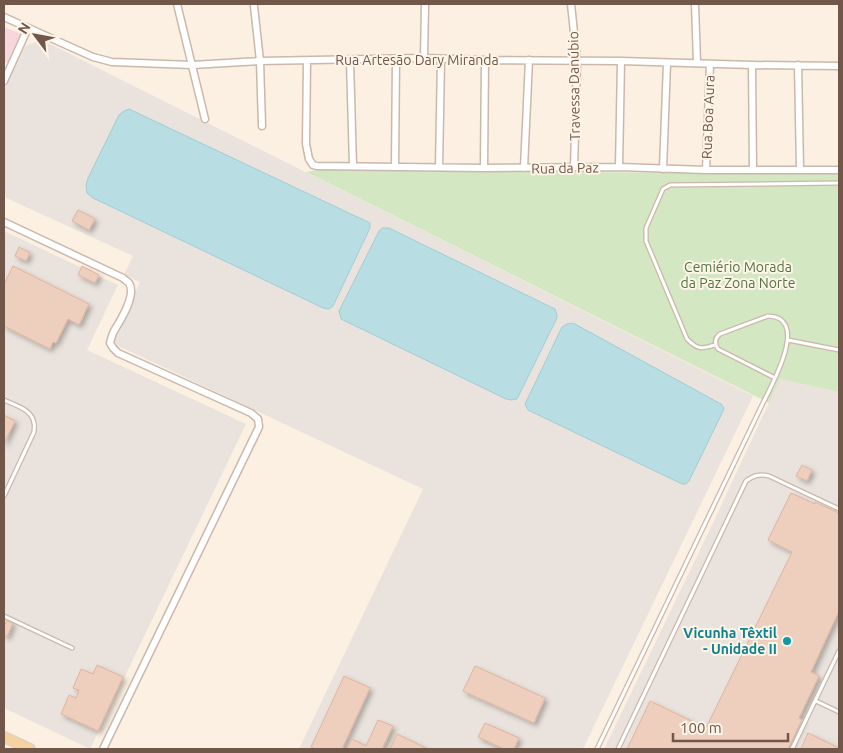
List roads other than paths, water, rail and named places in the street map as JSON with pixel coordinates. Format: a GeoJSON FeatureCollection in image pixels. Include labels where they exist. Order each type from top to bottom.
{"type":"FeatureCollection","features":[{"type":"Feature","properties":{"kind":"main road"},"geometry":{"type":"LineString","coordinates":[[4,737],[30,749]]}},
{"type":"Feature","properties":{"kind":"street"},"geometry":{"type":"LineString","coordinates":[[177,4],[205,119]]}},
{"type":"Feature","properties":{"kind":"street"},"geometry":{"type":"LineString","coordinates":[[424,4],[424,58]]}},
{"type":"Feature","properties":{"kind":"street","name":"Travessa Danúbio"},"geometry":{"type":"LineString","coordinates":[[571,4],[577,61],[574,168]]}},
{"type":"Feature","properties":{"kind":"street","name":"Rua Boa Aura"},"geometry":{"type":"LineString","coordinates":[[695,4],[698,63]]}},
{"type":"Feature","properties":{"kind":"street"},"geometry":{"type":"LineString","coordinates":[[254,6],[260,61],[262,126]]}},
{"type":"Feature","properties":{"kind":"street","name":"Rua Artesão Dary Miranda"},"geometry":{"type":"LineString","coordinates":[[4,17],[104,61],[192,65],[260,61],[424,58],[839,66]]}},
{"type":"Feature","properties":{"kind":"street"},"geometry":{"type":"LineString","coordinates":[[4,81],[28,28]]}},
{"type":"Feature","properties":{"kind":"street"},"geometry":{"type":"LineString","coordinates":[[395,167],[396,59]]}},
{"type":"Feature","properties":{"kind":"street"},"geometry":{"type":"LineString","coordinates":[[439,167],[441,59]]}},
{"type":"Feature","properties":{"kind":"street","name":"Rua da Paz"},"geometry":{"type":"LineString","coordinates":[[308,60],[306,144],[309,159],[317,166],[839,170]]}},
{"type":"Feature","properties":{"kind":"street"},"geometry":{"type":"LineString","coordinates":[[350,60],[353,166]]}},
{"type":"Feature","properties":{"kind":"street"},"geometry":{"type":"LineString","coordinates":[[484,168],[485,60]]}},
{"type":"Feature","properties":{"kind":"street"},"geometry":{"type":"LineString","coordinates":[[524,168],[530,60]]}},
{"type":"Feature","properties":{"kind":"street"},"geometry":{"type":"LineString","coordinates":[[620,167],[621,61]]}},
{"type":"Feature","properties":{"kind":"street"},"geometry":{"type":"LineString","coordinates":[[663,169],[667,63]]}},
{"type":"Feature","properties":{"kind":"street","name":"Rua Boa Aura"},"geometry":{"type":"LineString","coordinates":[[706,170],[710,64]]}},
{"type":"Feature","properties":{"kind":"street"},"geometry":{"type":"LineString","coordinates":[[752,65],[753,170]]}},
{"type":"Feature","properties":{"kind":"street"},"geometry":{"type":"LineString","coordinates":[[798,65],[800,170]]}},
{"type":"Feature","properties":{"kind":"street"},"geometry":{"type":"LineString","coordinates":[[4,222],[123,278],[129,284],[130,300],[110,343],[112,348],[118,353],[251,413],[258,419],[259,427],[103,749]]}},
{"type":"Feature","properties":{"kind":"lane"},"geometry":{"type":"LineString","coordinates":[[715,345],[701,349],[687,340],[646,240],[646,228],[663,189],[670,185],[839,182]]}},
{"type":"Feature","properties":{"kind":"lane"},"geometry":{"type":"LineString","coordinates":[[597,749],[775,378],[788,340],[788,331],[781,319],[768,316],[720,334],[717,337],[715,345],[722,352],[775,378]]}},
{"type":"Feature","properties":{"kind":"lane"},"geometry":{"type":"LineString","coordinates":[[788,340],[839,350]]}},
{"type":"Feature","properties":{"kind":"lane"},"geometry":{"type":"LineString","coordinates":[[4,400],[23,408],[30,415],[34,422],[34,432],[4,496]]}},
{"type":"Feature","properties":{"kind":"lane"},"geometry":{"type":"LineString","coordinates":[[618,749],[746,481],[757,474],[769,476],[839,508]]}},
{"type":"Feature","properties":{"kind":"lane"},"geometry":{"type":"LineString","coordinates":[[4,616],[72,648]]}},
{"type":"Feature","properties":{"kind":"lane"},"geometry":{"type":"LineString","coordinates":[[792,749],[839,651]]}},
{"type":"Feature","properties":{"kind":"lane"},"geometry":{"type":"LineString","coordinates":[[816,700],[839,712]]}},
{"type":"Feature","properties":{"kind":"water"},"geometry":{"type":"Polygon","coordinates":[[[129,109],[370,223],[370,228],[333,306],[329,309],[323,308],[93,198],[87,193],[86,185],[88,178],[119,115],[129,109]]]}},
{"type":"Feature","properties":{"kind":"water"},"geometry":{"type":"Polygon","coordinates":[[[382,228],[389,228],[555,309],[557,318],[517,399],[506,399],[341,319],[339,311],[382,228]]]}},
{"type":"Feature","properties":{"kind":"water"},"geometry":{"type":"Polygon","coordinates":[[[573,323],[721,404],[724,408],[686,484],[682,484],[528,410],[525,404],[562,327],[573,323]]]}},
{"type":"Feature","properties":{"kind":"place","name":"Vicunha Têxtil - Unidade II"},"geometry":{"type":"Point","coordinates":[787,641]}},
{"type":"Feature","properties":{"kind":"park label","name":"Cemiério Morada da Paz Zona Norte"},"geometry":{"type":"Point","coordinates":[738,276]}}]}
